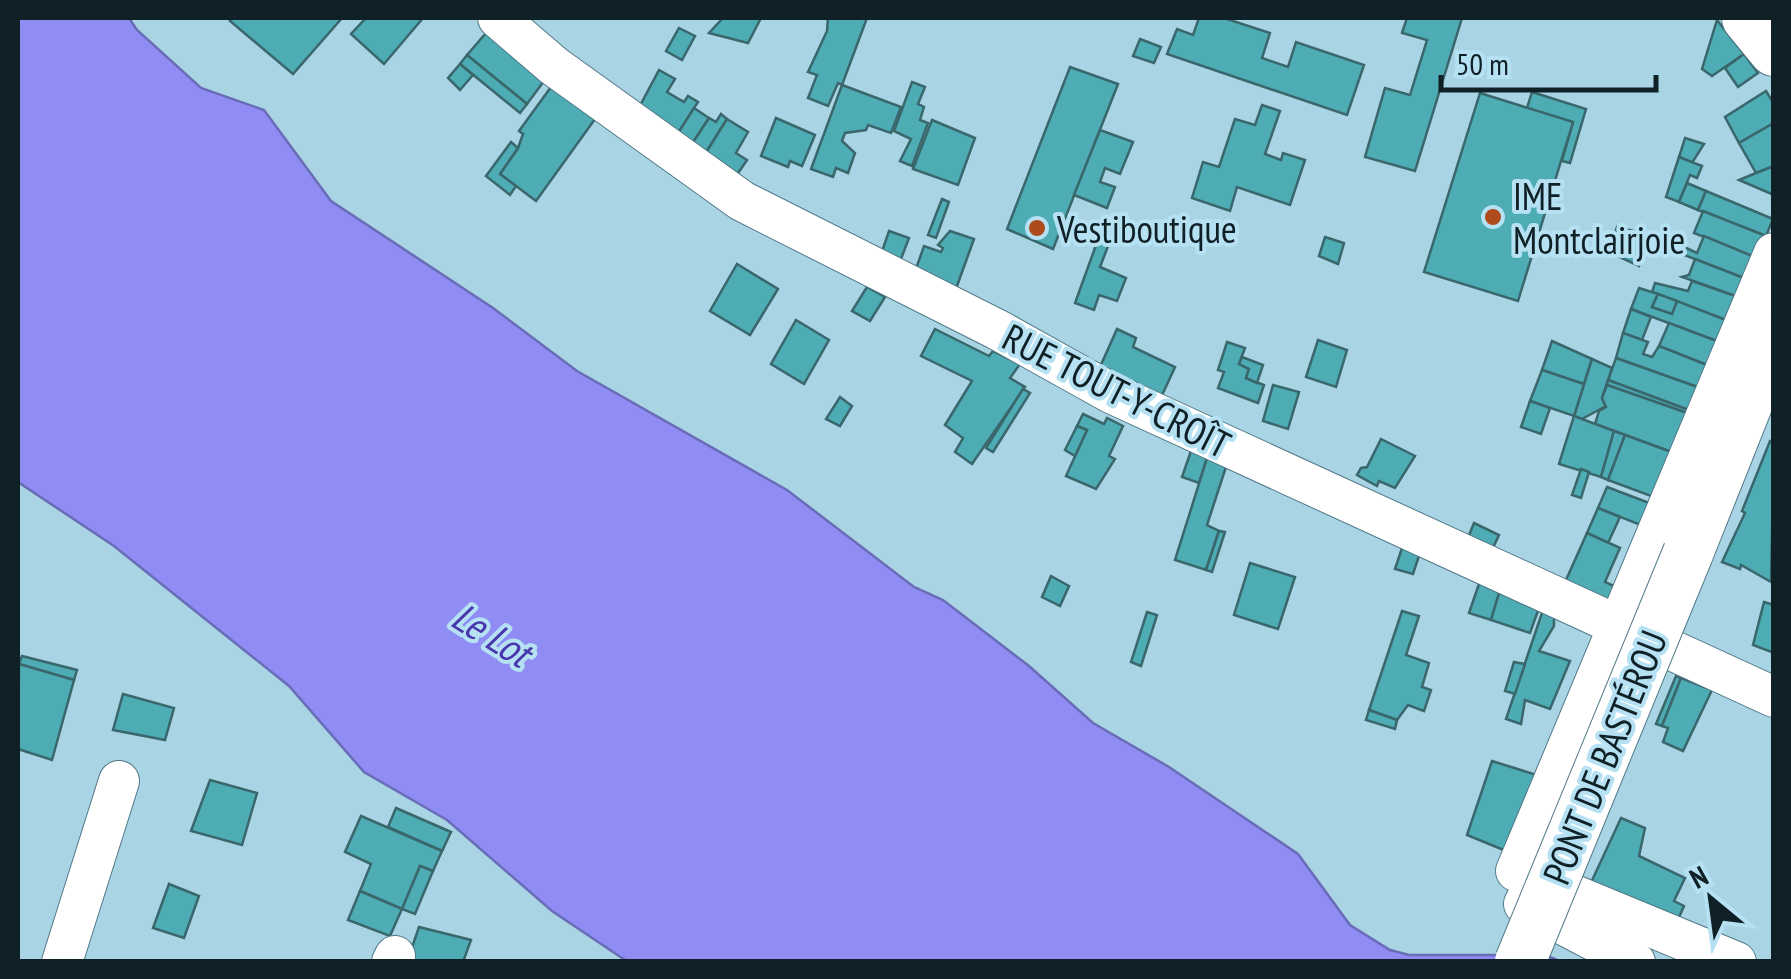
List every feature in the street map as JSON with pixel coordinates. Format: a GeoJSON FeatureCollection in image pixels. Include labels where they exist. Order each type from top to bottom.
{"type":"FeatureCollection","features":[{"type":"Feature","properties":{"kind":"main road"},"geometry":{"type":"LineString","coordinates":[[1747,18],[1774,51]]}},
{"type":"Feature","properties":{"kind":"main road","name":"PONT DE BASTÉROU"},"geometry":{"type":"LineString","coordinates":[[1520,962],[1774,337]]}},
{"type":"Feature","properties":{"kind":"street","name":"RUE TOUT-Y-CROÎT"},"geometry":{"type":"LineString","coordinates":[[498,18],[554,66],[742,200],[998,330],[1112,393],[1620,630],[1667,645],[1774,697]]}},
{"type":"Feature","properties":{"kind":"street"},"geometry":{"type":"LineString","coordinates":[[1538,881],[1620,630],[1774,253]]}},
{"type":"Feature","properties":{"kind":"street"},"geometry":{"type":"LineString","coordinates":[[1635,962],[1524,904],[1667,645]]}},
{"type":"Feature","properties":{"kind":"street"},"geometry":{"type":"LineString","coordinates":[[62,962],[119,781]]}},
{"type":"Feature","properties":{"kind":"street"},"geometry":{"type":"LineString","coordinates":[[1538,881],[1736,962]]}},
{"type":"Feature","properties":{"kind":"water","name":"Le Lot"},"geometry":{"type":"Polygon","coordinates":[[[18,18],[129,18],[137,30],[201,88],[264,110],[331,201],[493,308],[577,371],[787,490],[914,587],[943,600],[1029,666],[1093,723],[1169,767],[1298,854],[1350,925],[1390,950],[1409,955],[1546,955],[1559,961],[628,962],[552,911],[447,820],[364,772],[289,686],[114,546],[18,482],[18,18]]]}},
{"type":"Feature","properties":{"kind":"building"},"geometry":{"type":"Polygon","coordinates":[[[342,18],[293,74],[230,21],[342,18]]]}},
{"type":"Feature","properties":{"kind":"building"},"geometry":{"type":"Polygon","coordinates":[[[366,18],[423,18],[384,64],[351,34],[366,18]]]}},
{"type":"Feature","properties":{"kind":"building"},"geometry":{"type":"Polygon","coordinates":[[[723,18],[761,18],[748,43],[709,33],[723,18]]]}},
{"type":"Feature","properties":{"kind":"building"},"geometry":{"type":"Polygon","coordinates":[[[828,18],[867,18],[842,85],[838,83],[828,106],[808,98],[817,75],[808,72],[827,31],[828,18]]]}},
{"type":"Feature","properties":{"kind":"building"},"geometry":{"type":"Polygon","coordinates":[[[1199,18],[1224,18],[1270,33],[1262,58],[1288,67],[1296,42],[1364,65],[1347,115],[1167,54],[1177,29],[1193,35],[1199,18]]]}},
{"type":"Feature","properties":{"kind":"building"},"geometry":{"type":"Polygon","coordinates":[[[1407,18],[1462,18],[1415,171],[1365,157],[1385,88],[1410,95],[1427,40],[1402,33],[1407,18]]]}},
{"type":"Feature","properties":{"kind":"building"},"geometry":{"type":"Polygon","coordinates":[[[1717,20],[1744,54],[1712,76],[1702,69],[1717,20]]]}},
{"type":"Feature","properties":{"kind":"building"},"geometry":{"type":"Polygon","coordinates":[[[679,28],[695,36],[682,60],[666,51],[679,28]]]}},
{"type":"Feature","properties":{"kind":"building"},"geometry":{"type":"Polygon","coordinates":[[[486,33],[544,81],[527,104],[467,55],[486,33]]]}},
{"type":"Feature","properties":{"kind":"building"},"geometry":{"type":"Polygon","coordinates":[[[1140,39],[1161,47],[1154,63],[1133,56],[1140,39]]]}},
{"type":"Feature","properties":{"kind":"building"},"geometry":{"type":"Polygon","coordinates":[[[1744,54],[1758,73],[1738,87],[1725,68],[1744,54]]]}},
{"type":"Feature","properties":{"kind":"building"},"geometry":{"type":"Polygon","coordinates":[[[467,55],[527,104],[520,113],[460,64],[467,55]]]}},
{"type":"Feature","properties":{"kind":"building"},"geometry":{"type":"Polygon","coordinates":[[[460,64],[473,75],[460,90],[448,78],[460,64]]]}},
{"type":"Feature","properties":{"kind":"building"},"geometry":{"type":"Polygon","coordinates":[[[1070,67],[1118,84],[1053,249],[1007,229],[1070,67]]]}},
{"type":"Feature","properties":{"kind":"building"},"geometry":{"type":"Polygon","coordinates":[[[659,70],[675,79],[667,92],[684,102],[688,96],[698,102],[673,141],[635,115],[659,70]]]}},
{"type":"Feature","properties":{"kind":"building"},"geometry":{"type":"Polygon","coordinates":[[[912,82],[925,87],[918,104],[924,107],[920,120],[928,123],[912,166],[900,161],[911,139],[894,131],[912,82]]]}},
{"type":"Feature","properties":{"kind":"building"},"geometry":{"type":"Polygon","coordinates":[[[842,85],[901,107],[891,133],[868,125],[866,130],[845,133],[842,141],[855,153],[848,173],[836,168],[833,177],[811,169],[842,85]]]}},
{"type":"Feature","properties":{"kind":"building"},"geometry":{"type":"Polygon","coordinates":[[[551,87],[595,119],[536,201],[500,174],[518,148],[523,134],[519,131],[551,87]]]}},
{"type":"Feature","properties":{"kind":"building"},"geometry":{"type":"Polygon","coordinates":[[[1766,91],[1774,104],[1774,123],[1739,143],[1725,117],[1766,91]]]}},
{"type":"Feature","properties":{"kind":"building"},"geometry":{"type":"Polygon","coordinates":[[[1532,92],[1586,109],[1570,163],[1562,161],[1573,122],[1527,108],[1532,92]]]}},
{"type":"Feature","properties":{"kind":"building","name":"IME Montclairjoie"},"geometry":{"type":"Polygon","coordinates":[[[1480,93],[1573,122],[1518,301],[1424,272],[1480,93]]]}},
{"type":"Feature","properties":{"kind":"building"},"geometry":{"type":"Polygon","coordinates":[[[1262,105],[1280,111],[1265,154],[1281,160],[1283,153],[1305,160],[1290,205],[1237,187],[1230,211],[1192,198],[1203,162],[1219,167],[1235,119],[1255,125],[1262,105]]]}},
{"type":"Feature","properties":{"kind":"building"},"geometry":{"type":"Polygon","coordinates":[[[694,108],[709,118],[688,150],[673,141],[694,108]]]}},
{"type":"Feature","properties":{"kind":"building"},"geometry":{"type":"Polygon","coordinates":[[[721,114],[727,119],[702,159],[688,150],[709,118],[716,122],[721,114]]]}},
{"type":"Feature","properties":{"kind":"building"},"geometry":{"type":"Polygon","coordinates":[[[776,118],[815,135],[802,166],[790,161],[788,167],[761,156],[776,118]]]}},
{"type":"Feature","properties":{"kind":"building"},"geometry":{"type":"Polygon","coordinates":[[[727,119],[748,132],[736,153],[747,160],[734,179],[702,159],[727,119]]]}},
{"type":"Feature","properties":{"kind":"building"},"geometry":{"type":"Polygon","coordinates":[[[932,120],[975,138],[958,185],[913,169],[932,120]]]}},
{"type":"Feature","properties":{"kind":"building"},"geometry":{"type":"Polygon","coordinates":[[[1774,123],[1774,166],[1756,173],[1739,143],[1774,123]]]}},
{"type":"Feature","properties":{"kind":"building"},"geometry":{"type":"Polygon","coordinates":[[[1100,130],[1133,142],[1120,174],[1105,168],[1100,182],[1115,187],[1107,208],[1074,195],[1100,130]]]}},
{"type":"Feature","properties":{"kind":"building"},"geometry":{"type":"Polygon","coordinates":[[[1685,138],[1704,144],[1692,163],[1679,157],[1685,138]]]}},
{"type":"Feature","properties":{"kind":"building"},"geometry":{"type":"Polygon","coordinates":[[[511,142],[518,148],[500,174],[516,186],[510,195],[486,176],[511,142]]]}},
{"type":"Feature","properties":{"kind":"building"},"geometry":{"type":"Polygon","coordinates":[[[1679,157],[1702,166],[1697,178],[1690,175],[1679,202],[1666,197],[1679,157]]]}},
{"type":"Feature","properties":{"kind":"building"},"geometry":{"type":"Polygon","coordinates":[[[1774,166],[1774,195],[1739,180],[1756,173],[1774,166]]]}},
{"type":"Feature","properties":{"kind":"building"},"geometry":{"type":"Polygon","coordinates":[[[1687,183],[1706,191],[1698,210],[1679,202],[1687,183]]]}},
{"type":"Feature","properties":{"kind":"building"},"geometry":{"type":"Polygon","coordinates":[[[1706,191],[1773,219],[1766,236],[1698,210],[1706,191]]]}},
{"type":"Feature","properties":{"kind":"building"},"geometry":{"type":"Polygon","coordinates":[[[942,199],[949,202],[936,238],[928,235],[942,199]]]}},
{"type":"Feature","properties":{"kind":"building"},"geometry":{"type":"Polygon","coordinates":[[[1703,211],[1766,236],[1757,258],[1694,233],[1703,211]]]}},
{"type":"Feature","properties":{"kind":"building"},"geometry":{"type":"Polygon","coordinates":[[[1104,223],[1115,228],[1100,267],[1126,278],[1117,301],[1099,295],[1094,310],[1075,303],[1104,223]]]}},
{"type":"Feature","properties":{"kind":"building"},"geometry":{"type":"Polygon","coordinates":[[[1617,227],[1649,235],[1639,266],[1609,252],[1617,227]]]}},
{"type":"Feature","properties":{"kind":"building"},"geometry":{"type":"Polygon","coordinates":[[[889,231],[909,238],[896,272],[878,263],[889,231]]]}},
{"type":"Feature","properties":{"kind":"building"},"geometry":{"type":"Polygon","coordinates":[[[950,231],[974,239],[953,297],[912,280],[924,246],[941,252],[943,248],[938,245],[950,231]]]}},
{"type":"Feature","properties":{"kind":"building"},"geometry":{"type":"Polygon","coordinates":[[[1704,236],[1757,258],[1749,280],[1679,253],[1682,246],[1697,253],[1704,236]]]}},
{"type":"Feature","properties":{"kind":"building"},"geometry":{"type":"Polygon","coordinates":[[[1325,237],[1344,243],[1338,264],[1319,256],[1325,237]]]}},
{"type":"Feature","properties":{"kind":"building"},"geometry":{"type":"Polygon","coordinates":[[[1695,259],[1749,280],[1741,298],[1682,277],[1689,275],[1695,259]]]}},
{"type":"Feature","properties":{"kind":"building"},"geometry":{"type":"Polygon","coordinates":[[[737,264],[778,289],[750,335],[710,311],[737,264]]]}},
{"type":"Feature","properties":{"kind":"building"},"geometry":{"type":"Polygon","coordinates":[[[1692,281],[1741,298],[1731,322],[1652,292],[1655,283],[1688,291],[1692,281]]]}},
{"type":"Feature","properties":{"kind":"building"},"geometry":{"type":"Polygon","coordinates":[[[867,287],[885,297],[870,321],[852,311],[867,287]]]}},
{"type":"Feature","properties":{"kind":"building"},"geometry":{"type":"Polygon","coordinates":[[[1639,288],[1658,294],[1652,307],[1672,314],[1677,301],[1731,322],[1722,343],[1631,309],[1639,288]]]}},
{"type":"Feature","properties":{"kind":"building"},"geometry":{"type":"Polygon","coordinates":[[[1658,294],[1677,301],[1672,314],[1652,307],[1658,294]]]}},
{"type":"Feature","properties":{"kind":"building"},"geometry":{"type":"Polygon","coordinates":[[[1631,309],[1651,317],[1642,340],[1623,333],[1631,309]]]}},
{"type":"Feature","properties":{"kind":"building"},"geometry":{"type":"Polygon","coordinates":[[[796,320],[829,340],[804,384],[771,364],[796,320]]]}},
{"type":"Feature","properties":{"kind":"building"},"geometry":{"type":"Polygon","coordinates":[[[1669,323],[1722,343],[1712,367],[1659,346],[1669,323]]]}},
{"type":"Feature","properties":{"kind":"building"},"geometry":{"type":"Polygon","coordinates":[[[935,329],[989,356],[993,351],[1020,364],[1010,378],[1025,387],[972,464],[955,452],[963,438],[945,425],[972,381],[921,356],[935,329]]]}},
{"type":"Feature","properties":{"kind":"building"},"geometry":{"type":"Polygon","coordinates":[[[1117,329],[1136,338],[1133,347],[1175,367],[1157,406],[1096,376],[1117,329]]]}},
{"type":"Feature","properties":{"kind":"building"},"geometry":{"type":"Polygon","coordinates":[[[1623,333],[1648,342],[1643,354],[1652,357],[1659,346],[1712,367],[1703,389],[1616,358],[1623,333]]]}},
{"type":"Feature","properties":{"kind":"building"},"geometry":{"type":"Polygon","coordinates":[[[1318,340],[1347,350],[1336,387],[1306,377],[1318,340]]]}},
{"type":"Feature","properties":{"kind":"building"},"geometry":{"type":"Polygon","coordinates":[[[1552,341],[1592,359],[1584,384],[1542,370],[1552,341]]]}},
{"type":"Feature","properties":{"kind":"building"},"geometry":{"type":"Polygon","coordinates":[[[1227,342],[1245,348],[1239,364],[1249,369],[1246,378],[1264,385],[1258,403],[1218,388],[1224,372],[1218,370],[1227,342]]]}},
{"type":"Feature","properties":{"kind":"building"},"geometry":{"type":"Polygon","coordinates":[[[1242,357],[1263,365],[1257,383],[1246,378],[1249,369],[1239,364],[1242,357]]]}},
{"type":"Feature","properties":{"kind":"building"},"geometry":{"type":"Polygon","coordinates":[[[1616,358],[1703,389],[1694,412],[1608,380],[1616,358]]]}},
{"type":"Feature","properties":{"kind":"building"},"geometry":{"type":"Polygon","coordinates":[[[1592,359],[1612,368],[1602,398],[1606,406],[1582,419],[1574,416],[1592,359]]]}},
{"type":"Feature","properties":{"kind":"building"},"geometry":{"type":"Polygon","coordinates":[[[1542,370],[1584,384],[1574,416],[1530,401],[1542,370]]]}},
{"type":"Feature","properties":{"kind":"building"},"geometry":{"type":"Polygon","coordinates":[[[1608,380],[1694,412],[1693,415],[1607,385],[1608,380]]]}},
{"type":"Feature","properties":{"kind":"building"},"geometry":{"type":"Polygon","coordinates":[[[1273,385],[1299,392],[1288,429],[1263,421],[1273,385]]]}},
{"type":"Feature","properties":{"kind":"building"},"geometry":{"type":"Polygon","coordinates":[[[1607,385],[1693,415],[1677,454],[1595,424],[1599,411],[1606,407],[1602,398],[1607,385]]]}},
{"type":"Feature","properties":{"kind":"building"},"geometry":{"type":"Polygon","coordinates":[[[1023,389],[1030,393],[993,452],[986,448],[1023,389]]]}},
{"type":"Feature","properties":{"kind":"building"},"geometry":{"type":"Polygon","coordinates":[[[840,397],[852,406],[840,426],[826,419],[840,397]]]}},
{"type":"Feature","properties":{"kind":"building"},"geometry":{"type":"Polygon","coordinates":[[[1530,401],[1550,408],[1541,434],[1521,427],[1530,401]]]}},
{"type":"Feature","properties":{"kind":"building"},"geometry":{"type":"Polygon","coordinates":[[[1083,414],[1104,424],[1107,418],[1123,426],[1109,456],[1115,459],[1096,489],[1066,476],[1087,430],[1077,426],[1083,414]]]}},
{"type":"Feature","properties":{"kind":"building"},"geometry":{"type":"Polygon","coordinates":[[[1574,416],[1614,431],[1601,477],[1559,464],[1574,416]]]}},
{"type":"Feature","properties":{"kind":"building"},"geometry":{"type":"Polygon","coordinates":[[[1077,426],[1087,430],[1075,456],[1065,450],[1077,426]]]}},
{"type":"Feature","properties":{"kind":"building"},"geometry":{"type":"Polygon","coordinates":[[[1614,431],[1625,435],[1608,480],[1601,477],[1614,431]]]}},
{"type":"Feature","properties":{"kind":"building"},"geometry":{"type":"Polygon","coordinates":[[[1625,435],[1677,454],[1659,499],[1608,480],[1625,435]]]}},
{"type":"Feature","properties":{"kind":"building"},"geometry":{"type":"Polygon","coordinates":[[[1381,439],[1415,456],[1395,488],[1379,481],[1377,486],[1357,475],[1367,467],[1381,439]]]}},
{"type":"Feature","properties":{"kind":"building"},"geometry":{"type":"Polygon","coordinates":[[[1770,441],[1774,441],[1771,582],[1741,565],[1740,569],[1722,562],[1745,513],[1742,511],[1770,441]]]}},
{"type":"Feature","properties":{"kind":"building"},"geometry":{"type":"Polygon","coordinates":[[[1192,448],[1208,455],[1199,483],[1182,477],[1192,448]]]}},
{"type":"Feature","properties":{"kind":"building"},"geometry":{"type":"Polygon","coordinates":[[[1208,455],[1227,464],[1207,525],[1219,531],[1206,570],[1175,560],[1208,455]]]}},
{"type":"Feature","properties":{"kind":"building"},"geometry":{"type":"Polygon","coordinates":[[[1581,469],[1589,472],[1581,498],[1572,495],[1581,469]]]}},
{"type":"Feature","properties":{"kind":"building"},"geometry":{"type":"Polygon","coordinates":[[[1607,487],[1652,504],[1643,526],[1598,508],[1607,487]]]}},
{"type":"Feature","properties":{"kind":"building"},"geometry":{"type":"Polygon","coordinates":[[[1598,508],[1620,517],[1608,543],[1587,533],[1598,508]]]}},
{"type":"Feature","properties":{"kind":"building"},"geometry":{"type":"Polygon","coordinates":[[[1474,523],[1499,535],[1489,556],[1465,545],[1474,523]]]}},
{"type":"Feature","properties":{"kind":"building"},"geometry":{"type":"Polygon","coordinates":[[[1219,531],[1225,532],[1212,572],[1206,570],[1219,531]]]}},
{"type":"Feature","properties":{"kind":"building"},"geometry":{"type":"Polygon","coordinates":[[[1587,533],[1620,548],[1605,582],[1618,588],[1608,612],[1562,589],[1587,533]]]}},
{"type":"Feature","properties":{"kind":"building"},"geometry":{"type":"Polygon","coordinates":[[[1403,545],[1420,553],[1413,574],[1395,569],[1403,545]]]}},
{"type":"Feature","properties":{"kind":"building"},"geometry":{"type":"Polygon","coordinates":[[[1250,563],[1295,577],[1278,629],[1234,615],[1250,563]]]}},
{"type":"Feature","properties":{"kind":"building"},"geometry":{"type":"Polygon","coordinates":[[[1051,576],[1069,586],[1060,606],[1042,597],[1051,576]]]}},
{"type":"Feature","properties":{"kind":"building"},"geometry":{"type":"Polygon","coordinates":[[[1480,581],[1500,590],[1491,620],[1469,613],[1480,581]]]}},
{"type":"Feature","properties":{"kind":"building"},"geometry":{"type":"Polygon","coordinates":[[[1500,590],[1539,608],[1530,633],[1491,620],[1500,590]]]}},
{"type":"Feature","properties":{"kind":"building"},"geometry":{"type":"Polygon","coordinates":[[[1764,602],[1774,605],[1774,653],[1753,645],[1764,602]]]}},
{"type":"Feature","properties":{"kind":"building"},"geometry":{"type":"Polygon","coordinates":[[[1543,610],[1554,615],[1554,626],[1539,651],[1570,661],[1550,709],[1525,700],[1521,724],[1506,719],[1543,610]]]}},
{"type":"Feature","properties":{"kind":"building"},"geometry":{"type":"Polygon","coordinates":[[[1402,611],[1419,616],[1406,655],[1429,663],[1422,687],[1431,690],[1424,711],[1408,705],[1397,720],[1369,710],[1402,611]]]}},
{"type":"Feature","properties":{"kind":"building"},"geometry":{"type":"Polygon","coordinates":[[[1147,612],[1157,615],[1141,666],[1131,662],[1147,612]]]}},
{"type":"Feature","properties":{"kind":"building"},"geometry":{"type":"Polygon","coordinates":[[[22,656],[77,670],[74,680],[19,664],[22,656]]]}},
{"type":"Feature","properties":{"kind":"building"},"geometry":{"type":"Polygon","coordinates":[[[1514,662],[1525,664],[1515,694],[1505,691],[1514,662]]]}},
{"type":"Feature","properties":{"kind":"building"},"geometry":{"type":"Polygon","coordinates":[[[19,664],[74,680],[52,760],[18,749],[19,664]]]}},
{"type":"Feature","properties":{"kind":"building"},"geometry":{"type":"Polygon","coordinates":[[[1676,676],[1681,678],[1662,726],[1656,724],[1676,676]]]}},
{"type":"Feature","properties":{"kind":"building"},"geometry":{"type":"Polygon","coordinates":[[[1681,678],[1712,690],[1683,751],[1663,742],[1668,728],[1662,726],[1681,678]]]}},
{"type":"Feature","properties":{"kind":"building"},"geometry":{"type":"Polygon","coordinates":[[[123,694],[174,708],[165,740],[113,730],[123,694]]]}},
{"type":"Feature","properties":{"kind":"building"},"geometry":{"type":"Polygon","coordinates":[[[1369,710],[1397,720],[1395,729],[1366,720],[1369,710]]]}},
{"type":"Feature","properties":{"kind":"building"},"geometry":{"type":"Polygon","coordinates":[[[1492,761],[1537,775],[1511,853],[1467,835],[1492,761]]]}},
{"type":"Feature","properties":{"kind":"building"},"geometry":{"type":"Polygon","coordinates":[[[210,780],[257,793],[242,845],[191,831],[210,780]]]}},
{"type":"Feature","properties":{"kind":"building"},"geometry":{"type":"Polygon","coordinates":[[[396,808],[451,832],[442,851],[388,827],[396,808]]]}},
{"type":"Feature","properties":{"kind":"building"},"geometry":{"type":"Polygon","coordinates":[[[361,816],[442,851],[433,871],[420,866],[402,909],[360,891],[371,864],[345,852],[361,816]]]}},
{"type":"Feature","properties":{"kind":"building"},"geometry":{"type":"Polygon","coordinates":[[[1621,818],[1645,828],[1639,856],[1685,878],[1674,901],[1684,906],[1675,926],[1588,889],[1621,818]]]}},
{"type":"Feature","properties":{"kind":"building"},"geometry":{"type":"Polygon","coordinates":[[[420,866],[433,871],[415,914],[402,909],[420,866]]]}},
{"type":"Feature","properties":{"kind":"building"},"geometry":{"type":"Polygon","coordinates":[[[169,884],[199,896],[184,938],[153,928],[169,884]]]}},
{"type":"Feature","properties":{"kind":"building"},"geometry":{"type":"Polygon","coordinates":[[[360,891],[402,909],[390,936],[348,920],[360,891]]]}},
{"type":"Feature","properties":{"kind":"building"},"geometry":{"type":"Polygon","coordinates":[[[419,927],[471,940],[463,962],[407,962],[419,927]]]}},
{"type":"Feature","properties":{"kind":"place","name":"IME Montclairjoie"},"geometry":{"type":"Point","coordinates":[1493,217]}},
{"type":"Feature","properties":{"kind":"place","name":"Vestiboutique"},"geometry":{"type":"Point","coordinates":[1037,228]}}]}
